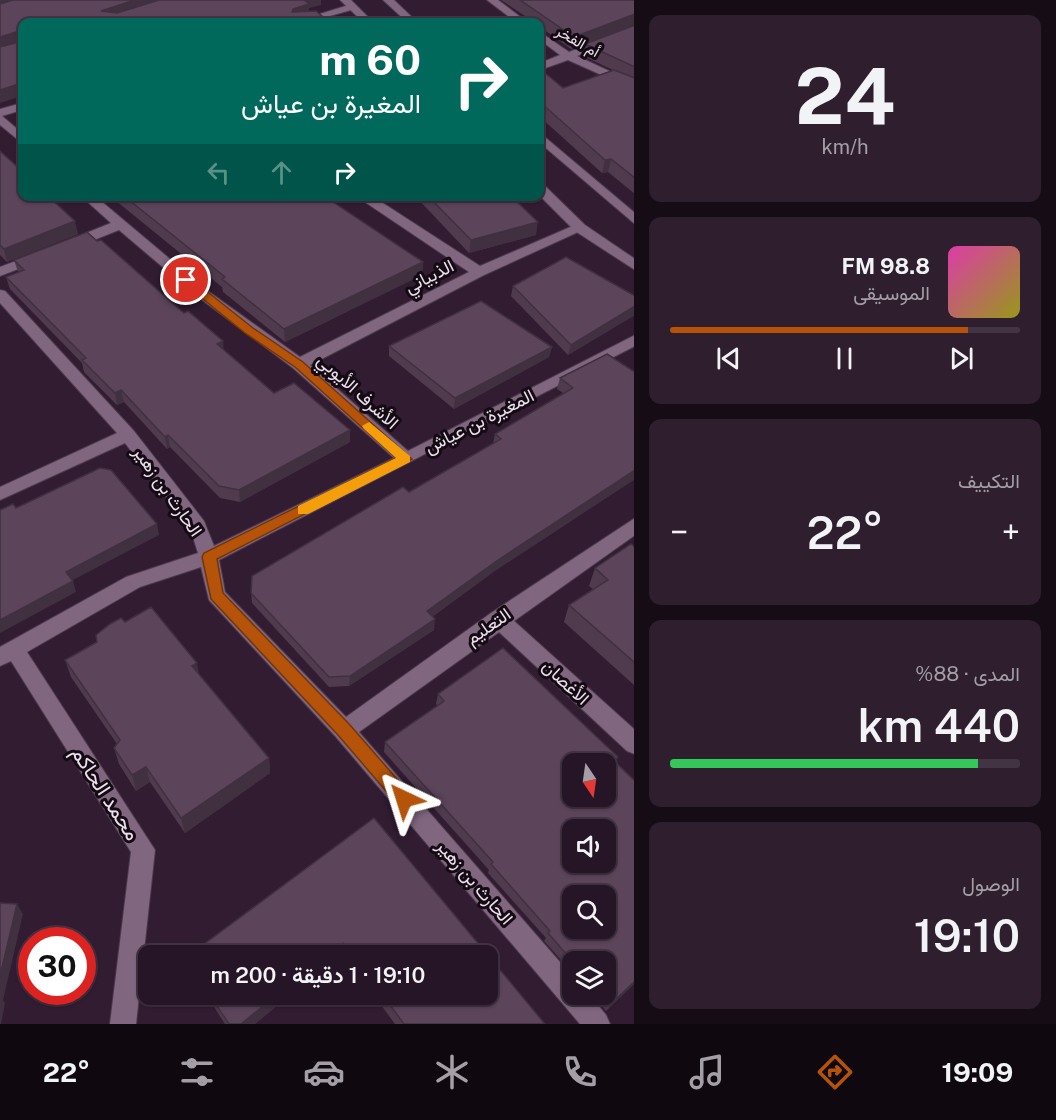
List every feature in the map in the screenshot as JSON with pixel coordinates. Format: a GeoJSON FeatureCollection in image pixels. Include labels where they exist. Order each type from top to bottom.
{"type":"FeatureCollection","features":[{"type":"Feature","properties":{"kind":"street"},"geometry":{"type":"LineString","coordinates":[[388,0],[408,18]]}},
{"type":"Feature","properties":{"kind":"street"},"geometry":{"type":"LineString","coordinates":[[492,0],[517,18]]}},
{"type":"Feature","properties":{"kind":"street"},"geometry":{"type":"LineString","coordinates":[[310,18],[349,3],[364,18]]}},
{"type":"Feature","properties":{"kind":"street"},"geometry":{"type":"LineString","coordinates":[[544,65],[634,29]]}},
{"type":"Feature","properties":{"kind":"street","name":"أم الفخر"},"geometry":{"type":"LineString","coordinates":[[544,38],[567,55],[634,87]]}},
{"type":"Feature","properties":{"kind":"street"},"geometry":{"type":"LineString","coordinates":[[0,113],[18,107]]}},
{"type":"Feature","properties":{"kind":"street"},"geometry":{"type":"LineString","coordinates":[[0,119],[18,135]]}},
{"type":"Feature","properties":{"kind":"street"},"geometry":{"type":"LineString","coordinates":[[544,141],[634,220]]}},
{"type":"Feature","properties":{"kind":"street"},"geometry":{"type":"LineString","coordinates":[[544,193],[580,228],[634,266]]}},
{"type":"Feature","properties":{"kind":"street","name":"الأشرف الأيوبي"},"geometry":{"type":"LineString","coordinates":[[93,201],[240,323],[299,364],[406,459]]}},
{"type":"Feature","properties":{"kind":"street"},"geometry":{"type":"LineString","coordinates":[[370,201],[479,272]]}},
{"type":"Feature","properties":{"kind":"street"},"geometry":{"type":"LineString","coordinates":[[0,272],[119,225]]}},
{"type":"Feature","properties":{"kind":"street","name":"الذبياني"},"geometry":{"type":"LineString","coordinates":[[299,364],[479,272],[580,228]]}},
{"type":"Feature","properties":{"kind":"street","name":"الحارث بن زهير"},"geometry":{"type":"LineString","coordinates":[[0,294],[128,435],[198,526],[209,557],[216,595],[344,730],[597,1024]]}},
{"type":"Feature","properties":{"kind":"street","name":"المغيرة بن عياش"},"geometry":{"type":"LineString","coordinates":[[7,653],[133,582],[209,557],[406,459],[634,340]]}},
{"type":"Feature","properties":{"kind":"street"},"geometry":{"type":"LineString","coordinates":[[0,494],[128,435]]}},
{"type":"Feature","properties":{"kind":"street","name":"التعليم"},"geometry":{"type":"LineString","coordinates":[[344,730],[634,525]]}},
{"type":"Feature","properties":{"kind":"street","name":"الأغصان"},"geometry":{"type":"LineString","coordinates":[[498,619],[634,744]]}},
{"type":"Feature","properties":{"kind":"street","name":"محمد الحاكم"},"geometry":{"type":"LineString","coordinates":[[7,653],[143,850],[123,1024]]}},
{"type":"Feature","properties":{"kind":"building"},"geometry":{"type":"Polygon","coordinates":[[[13,0],[135,0],[101,11],[117,13],[159,0],[304,0],[309,4],[293,9],[292,12],[316,11],[324,18],[18,18],[18,31],[0,37],[0,4],[13,0]]]}},
{"type":"Feature","properties":{"kind":"building"},"geometry":{"type":"Polygon","coordinates":[[[520,0],[634,0],[634,14],[574,37],[520,0]]]}},
{"type":"Feature","properties":{"kind":"building"},"geometry":{"type":"Polygon","coordinates":[[[634,25],[634,67],[585,44],[634,25]]]}},
{"type":"Feature","properties":{"kind":"building"},"geometry":{"type":"Polygon","coordinates":[[[18,42],[18,84],[0,90],[0,47],[18,42]]]}},
{"type":"Feature","properties":{"kind":"building"},"geometry":{"type":"Polygon","coordinates":[[[614,70],[634,78],[634,177],[611,159],[605,160],[544,106],[544,73],[563,88],[614,70]]]}},
{"type":"Feature","properties":{"kind":"building"},"geometry":{"type":"Polygon","coordinates":[[[0,151],[18,167],[18,201],[53,201],[75,221],[4,249],[0,245],[0,151]]]}},
{"type":"Feature","properties":{"kind":"building"},"geometry":{"type":"Polygon","coordinates":[[[130,201],[332,201],[423,262],[284,329],[222,279],[225,277],[130,201]]]}},
{"type":"Feature","properties":{"kind":"building"},"geometry":{"type":"Polygon","coordinates":[[[433,201],[516,201],[538,222],[471,240],[433,201]]]}},
{"type":"Feature","properties":{"kind":"building"},"geometry":{"type":"Polygon","coordinates":[[[87,232],[97,241],[101,240],[184,313],[188,311],[223,341],[217,344],[274,393],[294,383],[350,430],[239,490],[219,486],[168,435],[165,437],[121,390],[115,393],[82,360],[86,358],[6,277],[24,270],[14,260],[87,232]]]}},
{"type":"Feature","properties":{"kind":"building"},"geometry":{"type":"Polygon","coordinates":[[[566,257],[634,295],[634,307],[571,345],[513,286],[566,257]]]}},
{"type":"Feature","properties":{"kind":"building"},"geometry":{"type":"Polygon","coordinates":[[[481,301],[552,347],[455,398],[389,346],[481,301]]]}},
{"type":"Feature","properties":{"kind":"building"},"geometry":{"type":"Polygon","coordinates":[[[607,354],[634,370],[634,471],[498,560],[427,611],[435,619],[350,676],[329,677],[251,593],[252,576],[403,487],[409,492],[501,439],[495,434],[573,388],[560,378],[607,354]]]}},
{"type":"Feature","properties":{"kind":"building"},"geometry":{"type":"Polygon","coordinates":[[[100,468],[111,470],[157,524],[66,572],[73,581],[0,620],[0,510],[13,504],[16,508],[100,468]]]}},
{"type":"Feature","properties":{"kind":"building"},"geometry":{"type":"Polygon","coordinates":[[[631,544],[634,546],[634,662],[569,605],[608,580],[595,568],[631,544]]]}},
{"type":"Feature","properties":{"kind":"building"},"geometry":{"type":"Polygon","coordinates":[[[151,607],[197,663],[192,666],[269,758],[181,818],[146,767],[132,775],[114,748],[120,740],[65,660],[97,642],[96,635],[110,624],[121,618],[125,622],[151,607]]]}},
{"type":"Feature","properties":{"kind":"building"},"geometry":{"type":"Polygon","coordinates":[[[503,648],[614,753],[562,753],[562,807],[616,807],[616,763],[634,780],[634,982],[616,999],[616,951],[564,951],[548,933],[550,931],[491,864],[493,862],[385,742],[444,701],[438,694],[503,648]]]}},
{"type":"Feature","properties":{"kind":"building"},"geometry":{"type":"Polygon","coordinates":[[[374,818],[479,945],[345,945],[343,943],[341,945],[203,945],[374,818]]]}},
{"type":"Feature","properties":{"kind":"building"},"geometry":{"type":"Polygon","coordinates":[[[0,903],[17,904],[0,976],[0,903]]]}},
{"type":"Feature","properties":{"kind":"building"},"geometry":{"type":"Polygon","coordinates":[[[498,967],[545,1024],[404,1024],[390,1005],[498,1005],[498,967]]]}},
{"type":"Feature","properties":{"kind":"building"},"geometry":{"type":"Polygon","coordinates":[[[216,1005],[264,1005],[241,1024],[229,1024],[216,1005]]]}},
{"type":"Feature","properties":{"kind":"slow traffic"},"geometry":{"type":"LineString","coordinates":[[303,510],[406,459],[369,426]]}},
{"type":"Feature","properties":{"kind":"route"},"geometry":{"type":"LineString","coordinates":[[186,280],[249,330],[299,364],[406,459],[209,557],[216,595],[344,730],[404,799]]}}]}
